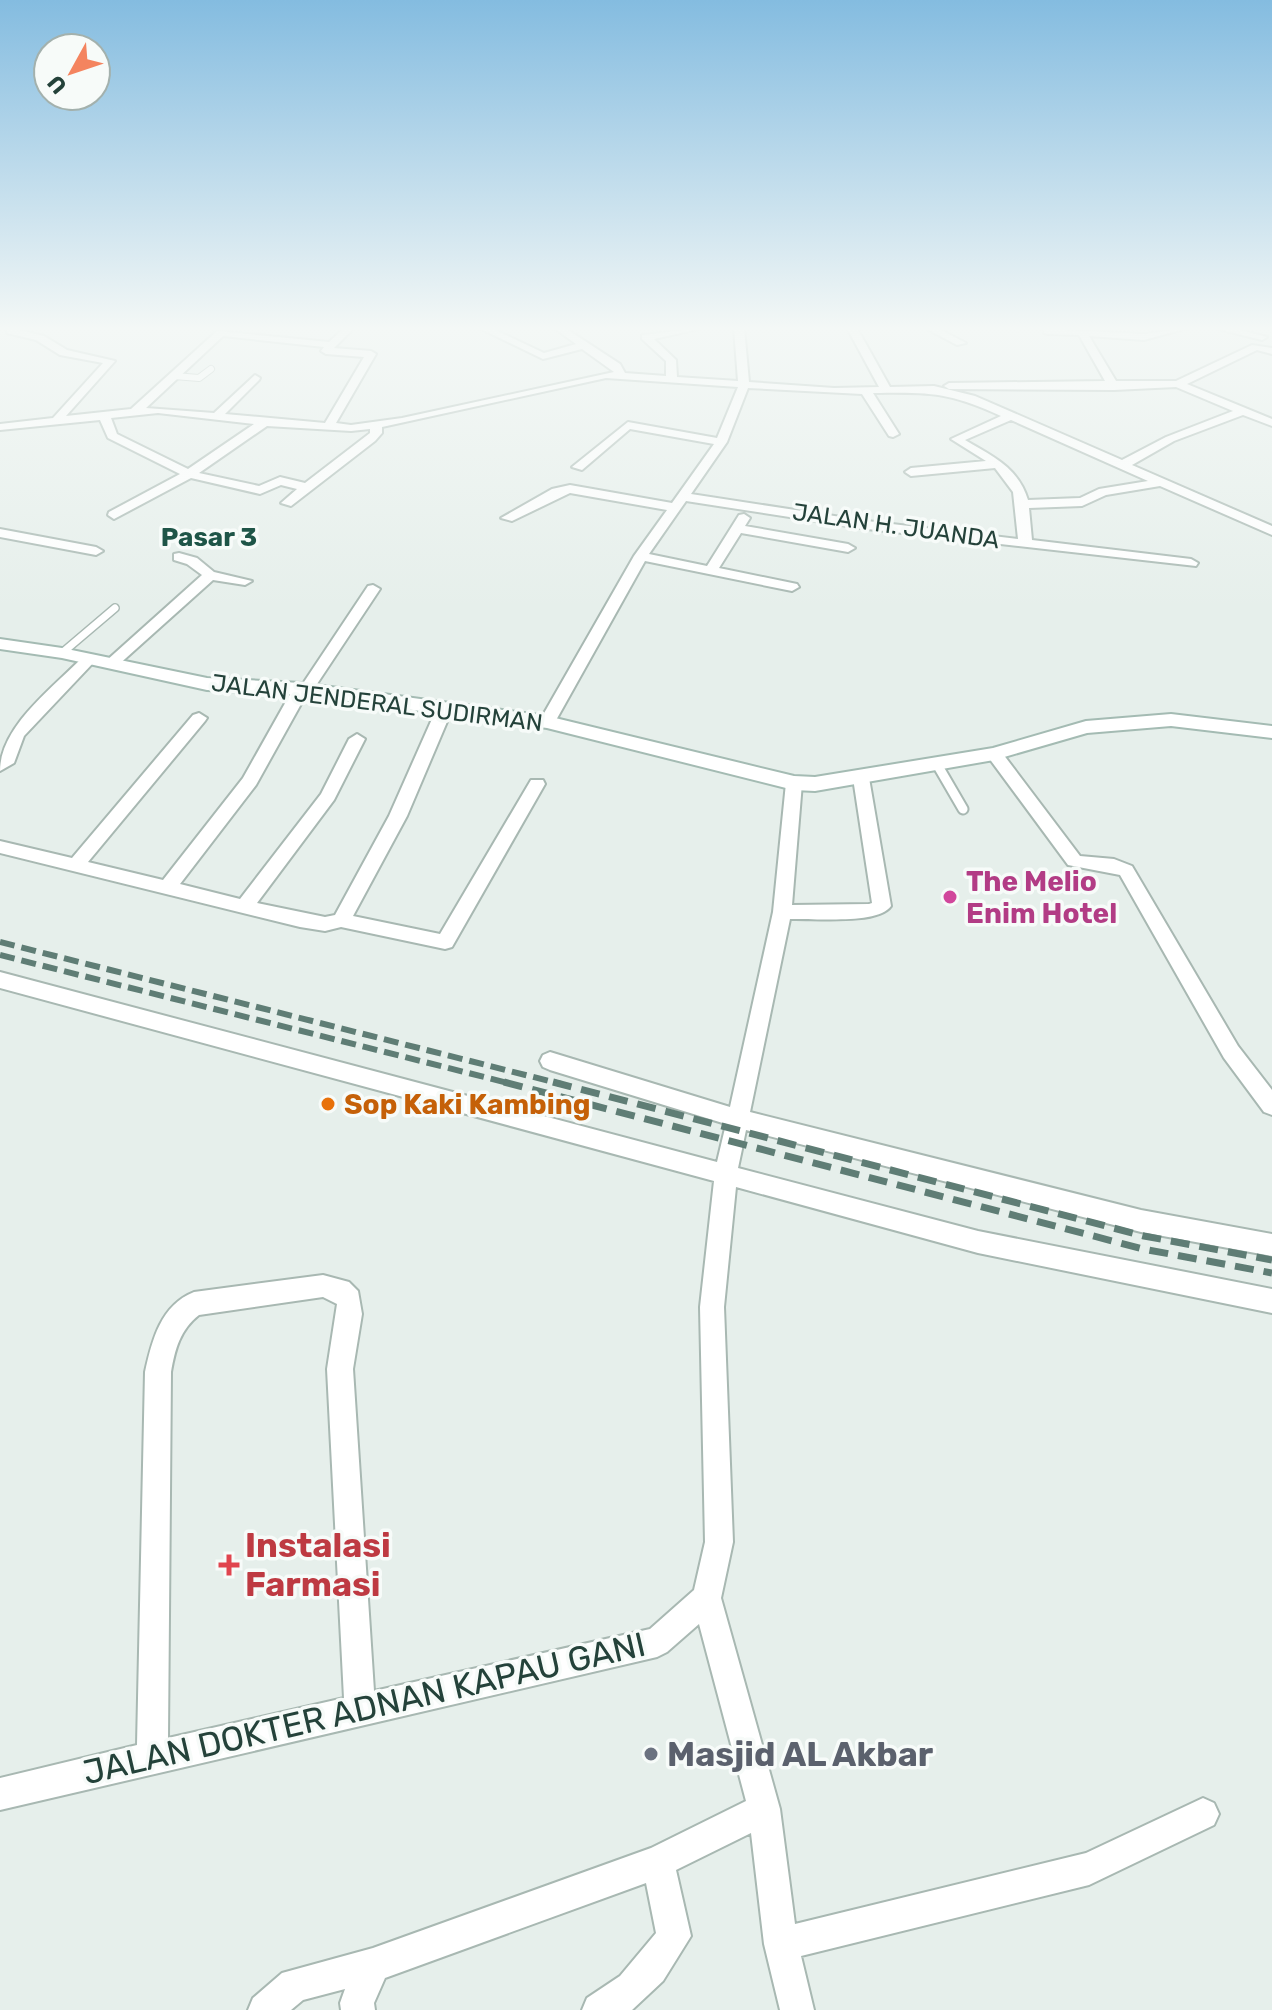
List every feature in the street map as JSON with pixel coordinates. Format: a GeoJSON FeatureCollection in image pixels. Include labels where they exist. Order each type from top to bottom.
{"type":"FeatureCollection","features":[{"type":"Feature","properties":{"kind":"main road","name":"JALAN JENDERAL SUDIRMAN"},"geometry":{"type":"LineString","coordinates":[[0,644],[62,653],[207,684],[303,689],[547,722],[794,783],[815,784],[938,766],[994,754],[1086,727],[1171,720],[1272,732]]}},
{"type":"Feature","properties":{"kind":"street"},"geometry":{"type":"LineString","coordinates":[[0,427],[38,422]]}},
{"type":"Feature","properties":{"kind":"street"},"geometry":{"type":"LineString","coordinates":[[106,422],[110,433],[117,439],[189,474],[260,490],[280,481],[308,488]]}},
{"type":"Feature","properties":{"kind":"street"},"geometry":{"type":"LineString","coordinates":[[114,515],[189,474],[265,422],[328,427],[392,422]]}},
{"type":"Feature","properties":{"kind":"street"},"geometry":{"type":"LineString","coordinates":[[328,427],[331,422]]}},
{"type":"Feature","properties":{"kind":"street"},"geometry":{"type":"LineString","coordinates":[[547,722],[641,556],[721,442],[729,422]]}},
{"type":"Feature","properties":{"kind":"street"},"geometry":{"type":"LineString","coordinates":[[885,422],[893,434]]}},
{"type":"Feature","properties":{"kind":"street"},"geometry":{"type":"LineString","coordinates":[[997,422],[957,439],[998,464],[1009,476],[1025,504]]}},
{"type":"Feature","properties":{"kind":"street"},"geometry":{"type":"LineString","coordinates":[[1023,422],[1270,529]]}},
{"type":"Feature","properties":{"kind":"street"},"geometry":{"type":"LineString","coordinates":[[1123,465],[1170,439],[1215,422]]}},
{"type":"Feature","properties":{"kind":"street"},"geometry":{"type":"LineString","coordinates":[[287,503],[371,439],[376,433],[376,425]]}},
{"type":"Feature","properties":{"kind":"street"},"geometry":{"type":"LineString","coordinates":[[578,467],[628,425],[721,442]]}},
{"type":"Feature","properties":{"kind":"street"},"geometry":{"type":"LineString","coordinates":[[911,472],[998,464]]}},
{"type":"Feature","properties":{"kind":"street","name":"JALAN H. JUANDA"},"geometry":{"type":"LineString","coordinates":[[507,518],[556,492],[570,489],[680,503],[750,505],[867,525],[1025,542],[1025,504],[1082,502],[1105,492],[1163,482]]}},
{"type":"Feature","properties":{"kind":"street"},"geometry":{"type":"LineString","coordinates":[[712,569],[750,505]]}},
{"type":"Feature","properties":{"kind":"street"},"geometry":{"type":"LineString","coordinates":[[738,529],[848,548]]}},
{"type":"Feature","properties":{"kind":"street"},"geometry":{"type":"LineString","coordinates":[[1,536],[96,551]]}},
{"type":"Feature","properties":{"kind":"street"},"geometry":{"type":"LineString","coordinates":[[1025,542],[1191,563]]}},
{"type":"Feature","properties":{"kind":"street"},"geometry":{"type":"LineString","coordinates":[[641,556],[792,587]]}},
{"type":"Feature","properties":{"kind":"street"},"geometry":{"type":"LineString","coordinates":[[179,557],[192,561],[210,575],[245,581]]}},
{"type":"Feature","properties":{"kind":"street"},"geometry":{"type":"LineString","coordinates":[[111,664],[210,575]]}},
{"type":"Feature","properties":{"kind":"street"},"geometry":{"type":"LineString","coordinates":[[168,887],[250,781],[303,689],[373,589]]}},
{"type":"Feature","properties":{"kind":"street"},"geometry":{"type":"LineString","coordinates":[[0,766],[8,759],[17,734],[89,659]]}},
{"type":"Feature","properties":{"kind":"street"},"geometry":{"type":"LineString","coordinates":[[341,920],[398,816],[444,710]]}},
{"type":"Feature","properties":{"kind":"street"},"geometry":{"type":"LineString","coordinates":[[76,865],[199,718]]}},
{"type":"Feature","properties":{"kind":"street"},"geometry":{"type":"LineString","coordinates":[[244,906],[328,796],[357,739]]}},
{"type":"Feature","properties":{"kind":"street"},"geometry":{"type":"LineString","coordinates":[[994,754],[1074,861],[1086,865],[1116,864],[1126,871],[1231,1052],[1272,1106]]}},
{"type":"Feature","properties":{"kind":"street"},"geometry":{"type":"LineString","coordinates":[[782,912],[872,911],[882,906],[861,778]]}},
{"type":"Feature","properties":{"kind":"street"},"geometry":{"type":"LineString","coordinates":[[794,783],[782,912],[726,1173],[712,1307],[719,1542],[707,1598],[764,1809],[781,1944],[797,2010]]}},
{"type":"Feature","properties":{"kind":"street"},"geometry":{"type":"LineString","coordinates":[[0,847],[313,922],[325,924],[341,920],[445,942],[537,784]]}},
{"type":"Feature","properties":{"kind":"street"},"geometry":{"type":"LineString","coordinates":[[0,980],[978,1242],[1272,1301]]}},
{"type":"Feature","properties":{"kind":"street"},"geometry":{"type":"LineString","coordinates":[[550,1061],[737,1118],[1141,1221],[1272,1245]]}},
{"type":"Feature","properties":{"kind":"street"},"geometry":{"type":"LineString","coordinates":[[152,1757],[158,1372],[164,1342],[180,1312],[194,1304],[323,1286],[340,1290],[349,1299],[350,1314],[340,1369],[360,1711]]}},
{"type":"Feature","properties":{"kind":"street","name":"JALAN DOKTER ADNAN KAPAU GANI"},"geometry":{"type":"LineString","coordinates":[[0,1794],[657,1642],[707,1598]]}},
{"type":"Feature","properties":{"kind":"street"},"geometry":{"type":"LineString","coordinates":[[265,2010],[294,1985],[373,1965],[658,1862],[764,1809]]}},
{"type":"Feature","properties":{"kind":"street"},"geometry":{"type":"LineString","coordinates":[[781,1944],[1089,1869],[1203,1814]]}},
{"type":"Feature","properties":{"kind":"street"},"geometry":{"type":"LineString","coordinates":[[599,2010],[617,2001],[655,1967],[674,1936],[658,1862]]}},
{"type":"Feature","properties":{"kind":"street"},"geometry":{"type":"LineString","coordinates":[[358,2010],[357,2003],[373,1965]]}},
{"type":"Feature","properties":{"kind":"lane"},"geometry":{"type":"LineString","coordinates":[[62,653],[115,608]]}},
{"type":"Feature","properties":{"kind":"lane"},"geometry":{"type":"LineString","coordinates":[[938,766],[963,809]]}},
{"type":"Feature","properties":{"kind":"railway"},"geometry":{"type":"LineString","coordinates":[[0,942],[561,1084]]}},
{"type":"Feature","properties":{"kind":"railway"},"geometry":{"type":"LineString","coordinates":[[0,955],[512,1084]]}},
{"type":"Feature","properties":{"kind":"railway"},"geometry":{"type":"LineString","coordinates":[[504,1082],[1143,1249],[1272,1273]]}},
{"type":"Feature","properties":{"kind":"railway"},"geometry":{"type":"LineString","coordinates":[[553,1082],[1144,1236],[1272,1260]]}},
{"type":"Feature","properties":{"kind":"place","name":"The Melio Enim Hotel"},"geometry":{"type":"Point","coordinates":[950,897]}},
{"type":"Feature","properties":{"kind":"place","name":"Sop Kaki Kambing"},"geometry":{"type":"Point","coordinates":[328,1104]}},
{"type":"Feature","properties":{"kind":"place","name":"Instalasi Farmasi"},"geometry":{"type":"Point","coordinates":[229,1565]}},
{"type":"Feature","properties":{"kind":"place","name":"Masjid AL Akbar"},"geometry":{"type":"Point","coordinates":[651,1754]}},
{"type":"Feature","properties":{"kind":"district","name":"Pasar 3"},"geometry":{"type":"Point","coordinates":[209,537]}}]}
